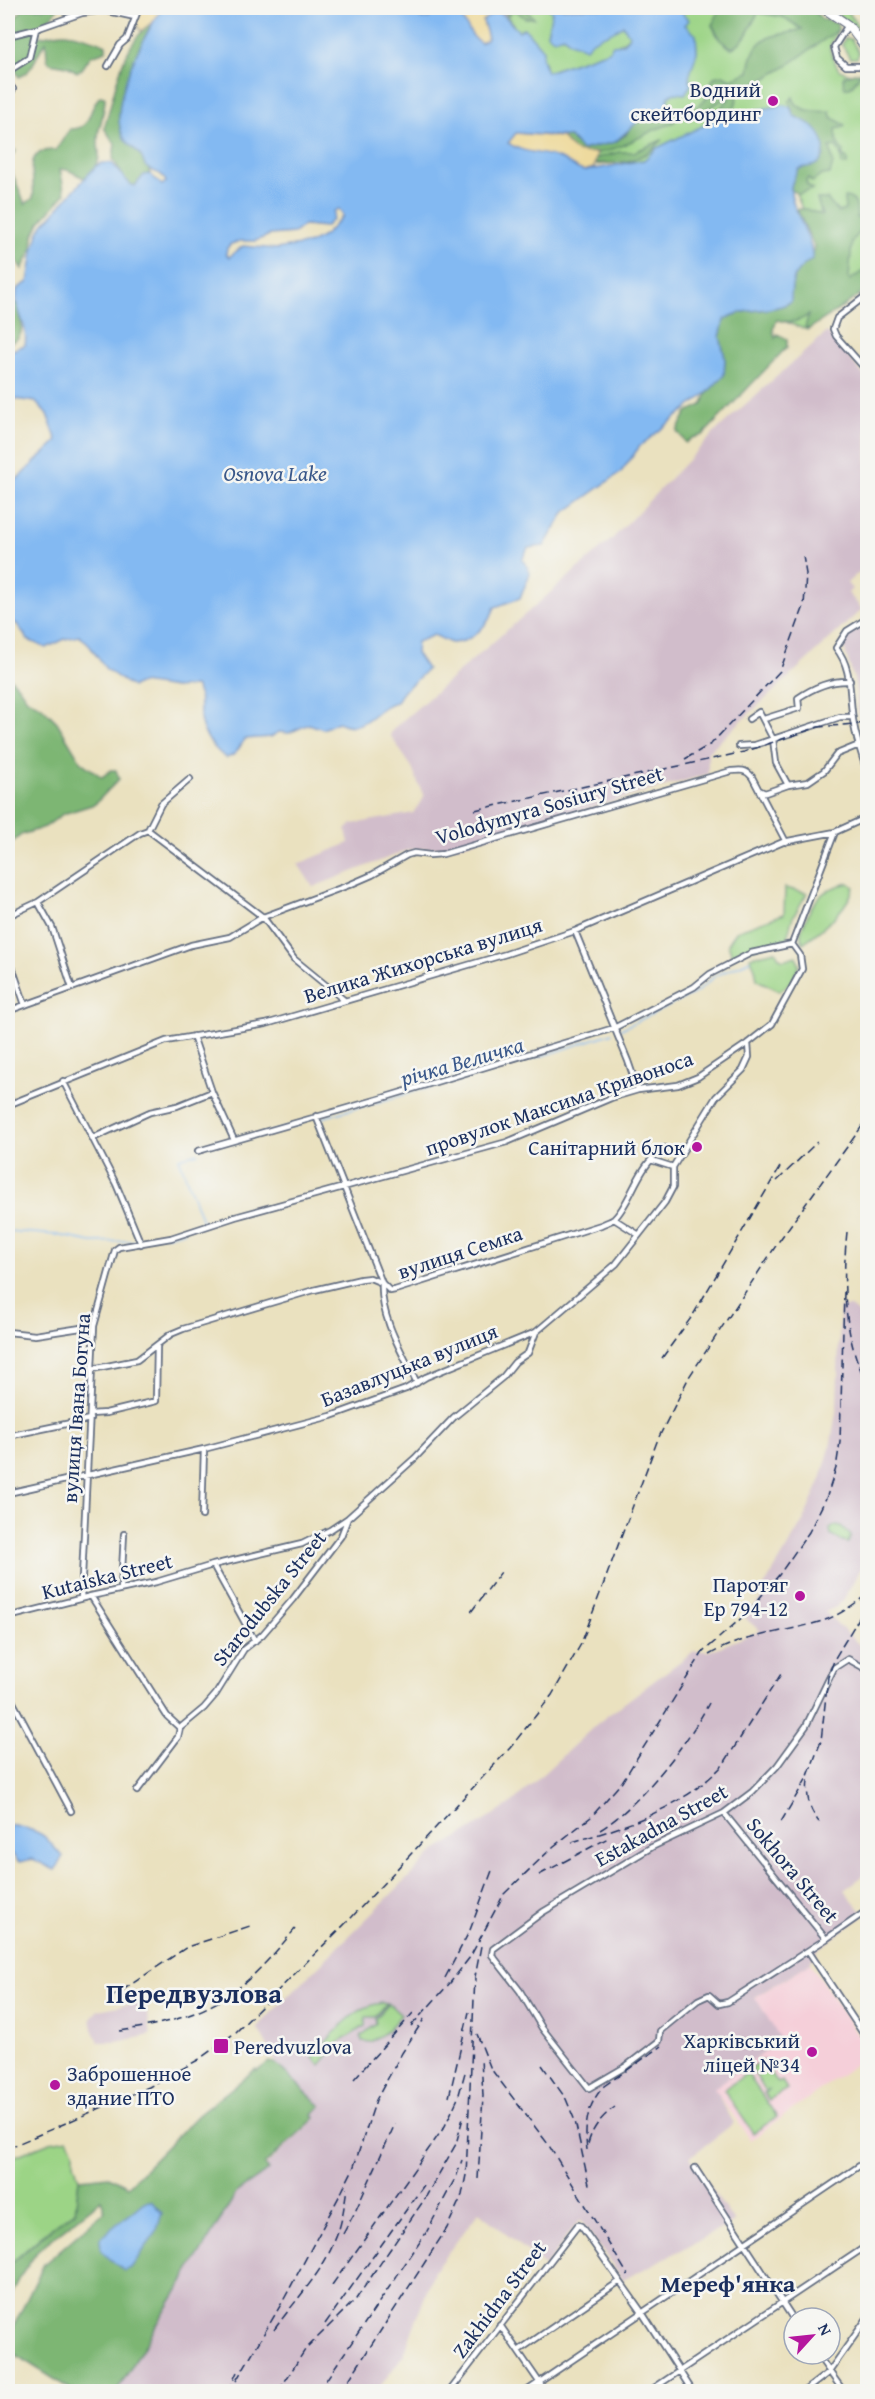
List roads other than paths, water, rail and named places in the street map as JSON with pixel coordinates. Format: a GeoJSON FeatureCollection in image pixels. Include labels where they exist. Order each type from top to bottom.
{"type":"FeatureCollection","features":[{"type":"Feature","properties":{"kind":"main road"},"geometry":{"type":"LineString","coordinates":[[823,8],[833,10],[860,39],[867,51]]}},
{"type":"Feature","properties":{"kind":"street"},"geometry":{"type":"LineString","coordinates":[[8,36],[82,13],[118,8]]}},
{"type":"Feature","properties":{"kind":"street"},"geometry":{"type":"LineString","coordinates":[[108,66],[120,45],[127,39],[138,8]]}},
{"type":"Feature","properties":{"kind":"street"},"geometry":{"type":"LineString","coordinates":[[105,10],[135,17]]}},
{"type":"Feature","properties":{"kind":"street"},"geometry":{"type":"LineString","coordinates":[[848,25],[834,46],[837,58],[846,66],[867,66]]}},
{"type":"Feature","properties":{"kind":"street"},"geometry":{"type":"LineString","coordinates":[[8,98],[13,89],[8,82],[9,70],[29,58],[36,29]]}},
{"type":"Feature","properties":{"kind":"street"},"geometry":{"type":"LineString","coordinates":[[860,39],[867,33]]}},
{"type":"Feature","properties":{"kind":"street"},"geometry":{"type":"LineString","coordinates":[[867,294],[837,318],[833,329],[836,336],[867,372]]}},
{"type":"Feature","properties":{"kind":"street"},"geometry":{"type":"LineString","coordinates":[[867,618],[847,631],[836,648],[841,655],[850,681],[852,717],[867,775]]}},
{"type":"Feature","properties":{"kind":"street"},"geometry":{"type":"LineString","coordinates":[[764,718],[799,708],[798,698],[809,690],[836,680],[850,681]]}},
{"type":"Feature","properties":{"kind":"street"},"geometry":{"type":"LineString","coordinates":[[750,719],[759,712],[764,718],[773,739],[776,763],[788,785]]}},
{"type":"Feature","properties":{"kind":"street"},"geometry":{"type":"LineString","coordinates":[[739,746],[754,745],[840,717],[852,717]]}},
{"type":"Feature","properties":{"kind":"street"},"geometry":{"type":"LineString","coordinates":[[759,790],[765,793],[788,785],[808,782],[824,771],[837,754],[859,744]]}},
{"type":"Feature","properties":{"kind":"street","name":"Volodymyra Sosiury Street"},"geometry":{"type":"LineString","coordinates":[[8,1011],[191,945],[230,937],[263,917],[350,885],[407,855],[414,853],[443,854],[731,771],[748,772],[759,790]]}},
{"type":"Feature","properties":{"kind":"street"},"geometry":{"type":"LineString","coordinates":[[8,916],[38,902],[140,833],[148,830],[161,804],[190,778]]}},
{"type":"Feature","properties":{"kind":"street"},"geometry":{"type":"LineString","coordinates":[[759,790],[786,842]]}},
{"type":"Feature","properties":{"kind":"street","name":"Велика Жихорська вулиця"},"geometry":{"type":"LineString","coordinates":[[8,1105],[166,1041],[266,1024],[497,957],[575,931],[786,842],[836,832],[867,817]]}},
{"type":"Feature","properties":{"kind":"street"},"geometry":{"type":"LineString","coordinates":[[148,830],[263,917],[294,959],[344,1000]]}},
{"type":"Feature","properties":{"kind":"street"},"geometry":{"type":"LineString","coordinates":[[198,1150],[614,1028],[694,987],[710,974],[751,953],[792,944],[836,832]]}},
{"type":"Feature","properties":{"kind":"street"},"geometry":{"type":"LineString","coordinates":[[38,902],[52,927],[72,988]]}},
{"type":"Feature","properties":{"kind":"street"},"geometry":{"type":"LineString","coordinates":[[575,931],[638,1090]]}},
{"type":"Feature","properties":{"kind":"street","name":"провулок Максима Кривоноса"},"geometry":{"type":"LineString","coordinates":[[141,1244],[171,1238],[235,1217],[344,1189],[507,1142],[611,1098],[638,1090],[678,1085],[698,1077],[772,1024],[802,969],[800,955],[792,944]]}},
{"type":"Feature","properties":{"kind":"street"},"geometry":{"type":"LineString","coordinates":[[8,955],[25,1005]]}},
{"type":"Feature","properties":{"kind":"street"},"geometry":{"type":"LineString","coordinates":[[194,1036],[212,1092],[234,1140]]}},
{"type":"Feature","properties":{"kind":"street"},"geometry":{"type":"LineString","coordinates":[[651,1160],[673,1167],[716,1097],[743,1070],[749,1057],[748,1043]]}},
{"type":"Feature","properties":{"kind":"street"},"geometry":{"type":"LineString","coordinates":[[63,1081],[116,1184],[141,1244]]}},
{"type":"Feature","properties":{"kind":"street"},"geometry":{"type":"LineString","coordinates":[[93,1138],[150,1112],[177,1106],[212,1092]]}},
{"type":"Feature","properties":{"kind":"street"},"geometry":{"type":"LineString","coordinates":[[316,1116],[382,1283],[381,1301],[388,1320],[417,1383]]}},
{"type":"Feature","properties":{"kind":"street"},"geometry":{"type":"LineString","coordinates":[[639,1235],[614,1219],[636,1185],[642,1170],[656,1152],[665,1148],[682,1153]]}},
{"type":"Feature","properties":{"kind":"street","name":"Базавлуцька вулиця"},"geometry":{"type":"LineString","coordinates":[[8,1493],[204,1449],[330,1416],[406,1389],[426,1377],[536,1332],[616,1264],[670,1195],[673,1187],[673,1167]]}},
{"type":"Feature","properties":{"kind":"street","name":"вулиця Семка"},"geometry":{"type":"LineString","coordinates":[[92,1370],[137,1360],[171,1334],[183,1329],[314,1290],[370,1278],[382,1283],[390,1291],[395,1290],[614,1219]]}},
{"type":"Feature","properties":{"kind":"street","name":"вулиця Івана Богуна"},"geometry":{"type":"LineString","coordinates":[[81,1598],[94,1326],[112,1255],[118,1247],[141,1244]]}},
{"type":"Feature","properties":{"kind":"street"},"geometry":{"type":"LineString","coordinates":[[8,1332],[35,1335],[94,1326]]}},
{"type":"Feature","properties":{"kind":"street","name":"Starodubska Street"},"geometry":{"type":"LineString","coordinates":[[137,1791],[178,1737],[180,1728],[189,1722],[216,1694],[244,1649],[273,1623],[310,1577],[341,1536],[348,1518],[415,1458],[454,1417],[528,1353],[536,1332]]}},
{"type":"Feature","properties":{"kind":"street"},"geometry":{"type":"LineString","coordinates":[[8,1436],[156,1401],[157,1345]]}},
{"type":"Feature","properties":{"kind":"street"},"geometry":{"type":"LineString","coordinates":[[202,1516],[204,1449]]}},
{"type":"Feature","properties":{"kind":"street","name":"Kutaiska Street"},"geometry":{"type":"LineString","coordinates":[[8,1617],[302,1544],[348,1518]]}},
{"type":"Feature","properties":{"kind":"street"},"geometry":{"type":"LineString","coordinates":[[121,1589],[124,1534]]}},
{"type":"Feature","properties":{"kind":"street"},"geometry":{"type":"LineString","coordinates":[[213,1565],[255,1641]]}},
{"type":"Feature","properties":{"kind":"street"},"geometry":{"type":"LineString","coordinates":[[91,1596],[167,1716],[180,1728]]}},
{"type":"Feature","properties":{"kind":"street","name":"Estakadna Street"},"geometry":{"type":"LineString","coordinates":[[809,1952],[728,2002],[719,2004],[709,1995],[698,2000],[660,2031],[658,2041],[625,2067],[589,2088],[542,2028],[519,1991],[492,1955],[493,1949],[543,1912],[652,1847],[724,1813],[752,1792],[777,1766],[806,1726],[834,1668],[848,1659],[867,1670]]}},
{"type":"Feature","properties":{"kind":"street"},"geometry":{"type":"LineString","coordinates":[[8,1694],[71,1811]]}},
{"type":"Feature","properties":{"kind":"street","name":"Sokhora Street"},"geometry":{"type":"LineString","coordinates":[[724,1813],[826,1940],[862,1914],[867,1920]]}},
{"type":"Feature","properties":{"kind":"street"},"geometry":{"type":"LineString","coordinates":[[826,1940],[809,1952],[867,2041]]}},
{"type":"Feature","properties":{"kind":"street"},"geometry":{"type":"LineString","coordinates":[[525,2391],[867,2160]]}},
{"type":"Feature","properties":{"kind":"street"},"geometry":{"type":"LineString","coordinates":[[694,2168],[785,2306]]}},
{"type":"Feature","properties":{"kind":"street","name":"Zakhidna Street"},"geometry":{"type":"LineString","coordinates":[[449,2391],[574,2228],[581,2226],[620,2281]]}},
{"type":"Feature","properties":{"kind":"street"},"geometry":{"type":"LineString","coordinates":[[648,2391],[867,2245]]}},
{"type":"Feature","properties":{"kind":"street"},"geometry":{"type":"LineString","coordinates":[[518,2351],[620,2281],[693,2391]]}},
{"type":"Feature","properties":{"kind":"street"},"geometry":{"type":"LineString","coordinates":[[802,2391],[829,2372],[867,2317]]}},
{"type":"Feature","properties":{"kind":"street"},"geometry":{"type":"LineString","coordinates":[[500,2325],[546,2391]]}},
{"type":"Feature","properties":{"kind":"street"},"geometry":{"type":"LineString","coordinates":[[825,2366],[844,2391]]}},
{"type":"Feature","properties":{"kind":"water","name":"Osnova Lake"},"geometry":{"type":"Polygon","coordinates":[[[163,8],[400,8],[403,10],[415,8],[421,19],[429,18],[439,8],[454,8],[473,36],[481,43],[488,38],[483,21],[490,15],[500,13],[519,31],[524,28],[543,50],[542,59],[547,72],[609,51],[613,45],[622,44],[630,36],[623,25],[594,40],[586,48],[570,42],[564,36],[554,39],[547,34],[552,12],[548,8],[681,8],[689,20],[685,25],[696,35],[697,52],[689,77],[691,85],[685,94],[675,93],[669,96],[666,113],[654,112],[644,116],[615,142],[581,150],[570,137],[516,133],[508,143],[521,149],[556,157],[584,171],[644,160],[657,148],[717,119],[732,120],[757,110],[784,105],[790,107],[794,116],[810,124],[818,132],[824,149],[820,162],[798,169],[791,185],[793,203],[809,241],[812,259],[794,277],[791,302],[774,308],[740,313],[724,320],[720,337],[725,358],[724,375],[708,392],[640,446],[621,472],[564,513],[544,546],[528,548],[522,560],[529,574],[520,598],[495,607],[484,626],[466,640],[452,643],[434,635],[417,642],[416,653],[427,669],[403,692],[397,702],[382,708],[363,723],[348,725],[338,722],[323,729],[309,724],[289,733],[278,732],[271,737],[245,739],[235,754],[227,758],[215,748],[205,733],[200,719],[199,694],[195,686],[175,688],[141,683],[132,687],[106,669],[87,642],[79,636],[65,639],[46,648],[28,640],[17,624],[8,619],[8,483],[16,480],[57,441],[47,414],[36,402],[8,398],[8,352],[25,345],[26,338],[17,303],[17,289],[28,282],[34,246],[42,226],[96,166],[102,163],[112,163],[130,184],[135,186],[144,175],[150,174],[162,185],[166,182],[161,174],[146,167],[139,153],[126,141],[120,128],[119,111],[129,73],[163,8]],[[339,209],[334,211],[333,219],[325,227],[304,225],[294,233],[270,235],[255,241],[240,241],[231,244],[226,254],[229,257],[243,246],[277,249],[311,243],[325,235],[343,216],[339,209]]]}},
{"type":"Feature","properties":{"kind":"water"},"geometry":{"type":"Polygon","coordinates":[[[9,1825],[43,1835],[63,1856],[55,1870],[33,1859],[19,1862],[8,1849],[9,1825]]]}},
{"type":"Feature","properties":{"kind":"water"},"geometry":{"type":"Polygon","coordinates":[[[151,2201],[162,2213],[156,2233],[131,2268],[124,2271],[101,2251],[100,2238],[144,2202],[151,2201]]]}},
{"type":"Feature","properties":{"kind":"waterway","name":"річка Величка"},"geometry":{"type":"LineString","coordinates":[[619,1030],[697,992],[715,976],[751,960]]}},
{"type":"Feature","properties":{"kind":"waterway","name":"річка Величка"},"geometry":{"type":"LineString","coordinates":[[321,1118],[555,1052],[612,1033]]}},
{"type":"Feature","properties":{"kind":"waterway","name":"річка Величка"},"geometry":{"type":"LineString","coordinates":[[254,1137],[301,1124]]}},
{"type":"Feature","properties":{"kind":"waterway","name":"річка Величка"},"geometry":{"type":"LineString","coordinates":[[198,1153],[179,1158],[204,1226]]}},
{"type":"Feature","properties":{"kind":"waterway","name":"річка Величка"},"geometry":{"type":"LineString","coordinates":[[8,1231],[57,1235],[91,1242],[136,1241]]}},
{"type":"Feature","properties":{"kind":"waterway","name":"річка Величка"},"geometry":{"type":"LineString","coordinates":[[166,1236],[185,1231]]}},
{"type":"Feature","properties":{"kind":"railway"},"geometry":{"type":"LineString","coordinates":[[685,759],[711,744],[780,671],[804,606],[806,574],[803,556]]}},
{"type":"Feature","properties":{"kind":"railway"},"geometry":{"type":"LineString","coordinates":[[475,810],[744,752],[818,727],[868,723]]}},
{"type":"Feature","properties":{"kind":"railway"},"geometry":{"type":"LineString","coordinates":[[8,2148],[149,2087],[198,2060],[236,2032],[352,1917],[510,1748],[552,1695],[581,1644],[658,1439],[689,1377],[779,1241],[868,1118]]}},
{"type":"Feature","properties":{"kind":"railway"},"geometry":{"type":"LineString","coordinates":[[777,1181],[817,1142]]}},
{"type":"Feature","properties":{"kind":"railway"},"geometry":{"type":"LineString","coordinates":[[662,1358],[693,1315],[780,1167]]}},
{"type":"Feature","properties":{"kind":"railway"},"geometry":{"type":"LineString","coordinates":[[847,1232],[846,1310],[853,1349],[868,1384]]}},
{"type":"Feature","properties":{"kind":"railway"},"geometry":{"type":"LineString","coordinates":[[411,2026],[470,1957],[504,1894],[554,1846],[591,1817],[622,1782],[703,1652],[746,1614],[779,1575],[809,1532],[827,1496],[836,1468],[840,1442],[844,1292]]}},
{"type":"Feature","properties":{"kind":"railway"},"geometry":{"type":"LineString","coordinates":[[471,1612],[501,1572]]}},
{"type":"Feature","properties":{"kind":"railway"},"geometry":{"type":"LineString","coordinates":[[709,1655],[737,1642],[828,1619],[868,1594]]}},
{"type":"Feature","properties":{"kind":"railway"},"geometry":{"type":"LineString","coordinates":[[781,1822],[808,1776],[821,1741],[828,1677],[835,1658],[868,1603]]}},
{"type":"Feature","properties":{"kind":"railway"},"geometry":{"type":"LineString","coordinates":[[572,1842],[613,1830],[653,1814],[691,1793],[708,1780],[723,1765],[781,1674]]}},
{"type":"Feature","properties":{"kind":"railway"},"geometry":{"type":"LineString","coordinates":[[600,1830],[630,1806],[661,1773],[709,1703]]}},
{"type":"Feature","properties":{"kind":"railway"},"geometry":{"type":"LineString","coordinates":[[808,1780],[809,1802],[819,1822]]}},
{"type":"Feature","properties":{"kind":"railway"},"geometry":{"type":"LineString","coordinates":[[539,1875],[608,1838]]}},
{"type":"Feature","properties":{"kind":"railway"},"geometry":{"type":"LineString","coordinates":[[445,1978],[470,1930],[493,1868]]}},
{"type":"Feature","properties":{"kind":"railway"},"geometry":{"type":"LineString","coordinates":[[111,1998],[187,1947],[253,1925]]}},
{"type":"Feature","properties":{"kind":"railway"},"geometry":{"type":"LineString","coordinates":[[120,2031],[177,2019],[220,2001],[256,1972],[295,1929]]}},
{"type":"Feature","properties":{"kind":"railway"},"geometry":{"type":"LineString","coordinates":[[341,2392],[447,2228],[462,2195],[466,2175],[475,1977],[481,1946]]}},
{"type":"Feature","properties":{"kind":"railway"},"geometry":{"type":"LineString","coordinates":[[449,2097],[469,2012]]}},
{"type":"Feature","properties":{"kind":"railway"},"geometry":{"type":"LineString","coordinates":[[354,2079],[413,2013]]}},
{"type":"Feature","properties":{"kind":"railway"},"geometry":{"type":"LineString","coordinates":[[236,2381],[283,2301],[342,2191],[353,2169],[376,2100],[424,2019]]}},
{"type":"Feature","properties":{"kind":"railway"},"geometry":{"type":"LineString","coordinates":[[477,2034],[491,2069],[548,2144],[628,2275]]}},
{"type":"Feature","properties":{"kind":"railway"},"geometry":{"type":"LineString","coordinates":[[587,2150],[588,2116],[598,2093],[604,2086],[662,2046]]}},
{"type":"Feature","properties":{"kind":"railway"},"geometry":{"type":"LineString","coordinates":[[478,2179],[483,2096],[481,2058]]}},
{"type":"Feature","properties":{"kind":"railway"},"geometry":{"type":"LineString","coordinates":[[542,2065],[566,2099],[575,2121],[590,2189]]}},
{"type":"Feature","properties":{"kind":"railway"},"geometry":{"type":"LineString","coordinates":[[332,2285],[445,2126],[458,2098],[466,2069]]}},
{"type":"Feature","properties":{"kind":"railway"},"geometry":{"type":"LineString","coordinates":[[588,2144],[598,2123],[615,2107]]}},
{"type":"Feature","properties":{"kind":"railway"},"geometry":{"type":"LineString","coordinates":[[278,2392],[305,2350],[356,2299],[424,2200],[456,2144],[463,2118]]}},
{"type":"Feature","properties":{"kind":"railway"},"geometry":{"type":"LineString","coordinates":[[343,2234],[395,2124]]}},
{"type":"Feature","properties":{"kind":"railway"},"geometry":{"type":"LineString","coordinates":[[318,2392],[426,2233],[457,2175],[462,2160]]}},
{"type":"Feature","properties":{"kind":"railway"},"geometry":{"type":"LineString","coordinates":[[325,2324],[424,2185]]}},
{"type":"Feature","properties":{"kind":"railway"},"geometry":{"type":"LineString","coordinates":[[274,2330],[315,2277],[329,2254],[341,2222],[347,2188]]}},
{"type":"Feature","properties":{"kind":"railway"},"geometry":{"type":"LineString","coordinates":[[228,2392],[237,2372]]}},
{"type":"Feature","properties":{"kind":"place","name":"Водний скейтбординг"},"geometry":{"type":"Point","coordinates":[773,101]}},
{"type":"Feature","properties":{"kind":"place","name":"Санітарний блок"},"geometry":{"type":"Point","coordinates":[697,1147]}},
{"type":"Feature","properties":{"kind":"place","name":"Паротяг Ер 794-12"},"geometry":{"type":"Point","coordinates":[800,1596]}},
{"type":"Feature","properties":{"kind":"place","name":"Peredvuzlova"},"geometry":{"type":"Point","coordinates":[221,2046]}},
{"type":"Feature","properties":{"kind":"place","name":"Харківський ліцей №34"},"geometry":{"type":"Point","coordinates":[812,2052]}},
{"type":"Feature","properties":{"kind":"place","name":"Заброшенное здание ПТО"},"geometry":{"type":"Point","coordinates":[55,2085]}},
{"type":"Feature","properties":{"kind":"district","name":"Передвузлова"},"geometry":{"type":"Point","coordinates":[194,1993]}},
{"type":"Feature","properties":{"kind":"district","name":"Мереф'янка"},"geometry":{"type":"Point","coordinates":[728,2283]}}]}
